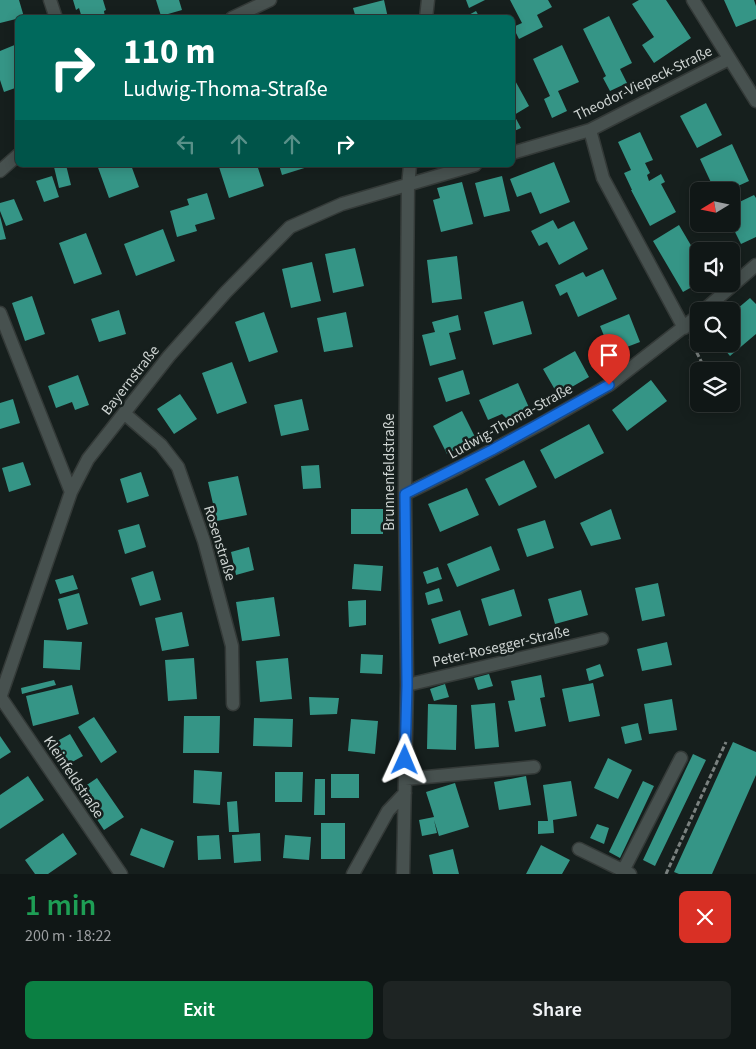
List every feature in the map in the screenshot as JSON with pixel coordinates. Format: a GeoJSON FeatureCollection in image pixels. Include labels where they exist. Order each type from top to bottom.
{"type":"FeatureCollection","features":[{"type":"Feature","properties":{"kind":"street"},"geometry":{"type":"LineString","coordinates":[[50,0],[55,15]]}},
{"type":"Feature","properties":{"kind":"street"},"geometry":{"type":"LineString","coordinates":[[238,15],[270,0]]}},
{"type":"Feature","properties":{"kind":"street"},"geometry":{"type":"LineString","coordinates":[[426,15],[428,0]]}},
{"type":"Feature","properties":{"kind":"street"},"geometry":{"type":"LineString","coordinates":[[693,0],[756,102]]}},
{"type":"Feature","properties":{"kind":"street","name":"Theodor-Viepeck-Straße"},"geometry":{"type":"LineString","coordinates":[[515,153],[590,130],[729,59]]}},
{"type":"Feature","properties":{"kind":"street"},"geometry":{"type":"LineString","coordinates":[[590,130],[603,178],[684,328]]}},
{"type":"Feature","properties":{"kind":"street"},"geometry":{"type":"LineString","coordinates":[[0,171],[15,158]]}},
{"type":"Feature","properties":{"kind":"street","name":"Brunnenfeldstraße"},"geometry":{"type":"LineString","coordinates":[[403,874],[407,685],[405,494],[408,186],[410,167]]}},
{"type":"Feature","properties":{"kind":"street"},"geometry":{"type":"LineString","coordinates":[[408,186],[469,167]]}},
{"type":"Feature","properties":{"kind":"street","name":"Bayernstraße"},"geometry":{"type":"LineString","coordinates":[[0,698],[71,492],[88,459],[125,414],[168,356],[226,292],[290,227],[342,204],[408,186]]}},
{"type":"Feature","properties":{"kind":"street"},"geometry":{"type":"LineString","coordinates":[[713,302],[756,265]]}},
{"type":"Feature","properties":{"kind":"street"},"geometry":{"type":"LineString","coordinates":[[0,313],[71,492]]}},
{"type":"Feature","properties":{"kind":"street","name":"Ludwig-Thoma-Straße"},"geometry":{"type":"LineString","coordinates":[[405,494],[522,434],[609,385],[690,323]]}},
{"type":"Feature","properties":{"kind":"street","name":"Rosenstraße"},"geometry":{"type":"LineString","coordinates":[[125,414],[161,444],[178,467],[204,541],[232,646],[233,704]]}},
{"type":"Feature","properties":{"kind":"street","name":"Peter-Rosegger-Straße"},"geometry":{"type":"LineString","coordinates":[[407,685],[602,639]]}},
{"type":"Feature","properties":{"kind":"street","name":"Kleinfeldstraße"},"geometry":{"type":"LineString","coordinates":[[0,698],[121,874]]}},
{"type":"Feature","properties":{"kind":"street"},"geometry":{"type":"LineString","coordinates":[[580,849],[627,872],[681,758]]}},
{"type":"Feature","properties":{"kind":"street"},"geometry":{"type":"LineString","coordinates":[[405,779],[534,767]]}},
{"type":"Feature","properties":{"kind":"street"},"geometry":{"type":"LineString","coordinates":[[353,874],[388,811],[405,793]]}},
{"type":"Feature","properties":{"kind":"path"},"geometry":{"type":"LineString","coordinates":[[666,874],[726,742]]}},
{"type":"Feature","properties":{"kind":"building"},"geometry":{"type":"Polygon","coordinates":[[[0,0],[19,0],[23,15],[15,15],[15,19],[0,23],[0,0]]]}},
{"type":"Feature","properties":{"kind":"building"},"geometry":{"type":"Polygon","coordinates":[[[73,0],[103,0],[106,10],[104,11],[105,15],[81,15],[79,8],[76,10],[73,0]]]}},
{"type":"Feature","properties":{"kind":"building"},"geometry":{"type":"Polygon","coordinates":[[[156,0],[179,0],[182,10],[161,15],[156,0]]]}},
{"type":"Feature","properties":{"kind":"building"},"geometry":{"type":"Polygon","coordinates":[[[384,0],[387,15],[355,15],[353,8],[384,0]]]}},
{"type":"Feature","properties":{"kind":"building"},"geometry":{"type":"Polygon","coordinates":[[[466,0],[485,0],[469,8],[466,0]]]}},
{"type":"Feature","properties":{"kind":"building"},"geometry":{"type":"Polygon","coordinates":[[[510,0],[548,0],[552,7],[537,15],[543,27],[519,39],[515,26],[522,23],[510,0]]]}},
{"type":"Feature","properties":{"kind":"building"},"geometry":{"type":"Polygon","coordinates":[[[639,0],[666,0],[691,38],[654,63],[642,45],[654,37],[632,4],[639,0]]]}},
{"type":"Feature","properties":{"kind":"building"},"geometry":{"type":"Polygon","coordinates":[[[724,0],[754,0],[756,19],[736,27],[724,0]]]}},
{"type":"Feature","properties":{"kind":"building"},"geometry":{"type":"Polygon","coordinates":[[[476,11],[478,15],[469,15],[476,11]]]}},
{"type":"Feature","properties":{"kind":"building"},"geometry":{"type":"Polygon","coordinates":[[[609,16],[632,63],[620,69],[627,83],[610,91],[603,78],[606,76],[583,29],[609,16]]]}},
{"type":"Feature","properties":{"kind":"building"},"geometry":{"type":"Polygon","coordinates":[[[15,45],[15,88],[4,92],[0,80],[0,51],[15,45]]]}},
{"type":"Feature","properties":{"kind":"building"},"geometry":{"type":"Polygon","coordinates":[[[562,45],[579,82],[558,91],[567,111],[552,118],[544,99],[550,96],[533,59],[562,45]]]}},
{"type":"Feature","properties":{"kind":"building"},"geometry":{"type":"Polygon","coordinates":[[[515,80],[529,106],[515,114],[515,80]]]}},
{"type":"Feature","properties":{"kind":"building"},"geometry":{"type":"Polygon","coordinates":[[[706,103],[722,135],[697,148],[680,116],[706,103]]]}},
{"type":"Feature","properties":{"kind":"building"},"geometry":{"type":"Polygon","coordinates":[[[515,117],[521,128],[515,131],[515,117]]]}},
{"type":"Feature","properties":{"kind":"building"},"geometry":{"type":"Polygon","coordinates":[[[640,132],[653,160],[645,163],[650,173],[647,175],[649,181],[661,174],[665,182],[661,184],[676,212],[650,226],[624,173],[631,170],[618,142],[640,132]]]}},
{"type":"Feature","properties":{"kind":"building"},"geometry":{"type":"Polygon","coordinates":[[[732,144],[749,181],[740,185],[740,182],[711,182],[700,159],[732,144]]]}},
{"type":"Feature","properties":{"kind":"building"},"geometry":{"type":"Polygon","coordinates":[[[554,162],[570,202],[540,214],[531,192],[517,197],[510,179],[554,162]]]}},
{"type":"Feature","properties":{"kind":"building"},"geometry":{"type":"Polygon","coordinates":[[[54,167],[66,167],[71,185],[59,188],[54,167]]]}},
{"type":"Feature","properties":{"kind":"building"},"geometry":{"type":"Polygon","coordinates":[[[98,167],[132,167],[139,187],[109,198],[98,167]]]}},
{"type":"Feature","properties":{"kind":"building"},"geometry":{"type":"Polygon","coordinates":[[[219,167],[258,167],[264,186],[229,198],[219,167]]]}},
{"type":"Feature","properties":{"kind":"building"},"geometry":{"type":"Polygon","coordinates":[[[280,167],[308,167],[282,175],[280,167]]]}},
{"type":"Feature","properties":{"kind":"building"},"geometry":{"type":"Polygon","coordinates":[[[52,176],[59,197],[44,202],[36,181],[52,176]]]}},
{"type":"Feature","properties":{"kind":"building"},"geometry":{"type":"Polygon","coordinates":[[[502,176],[510,211],[484,217],[475,183],[502,176]]]}},
{"type":"Feature","properties":{"kind":"building"},"geometry":{"type":"Polygon","coordinates":[[[462,182],[473,224],[441,232],[433,200],[440,198],[437,188],[462,182]]]}},
{"type":"Feature","properties":{"kind":"building"},"geometry":{"type":"Polygon","coordinates":[[[207,193],[215,219],[195,225],[197,231],[177,237],[170,211],[189,205],[187,199],[207,193]]]}},
{"type":"Feature","properties":{"kind":"building"},"geometry":{"type":"Polygon","coordinates":[[[754,195],[756,198],[756,237],[741,244],[735,232],[740,232],[740,202],[754,195]]]}},
{"type":"Feature","properties":{"kind":"building"},"geometry":{"type":"Polygon","coordinates":[[[14,199],[23,220],[6,226],[0,211],[0,203],[14,199]]]}},
{"type":"Feature","properties":{"kind":"building"},"geometry":{"type":"Polygon","coordinates":[[[0,216],[6,239],[0,240],[0,216]]]}},
{"type":"Feature","properties":{"kind":"building"},"geometry":{"type":"Polygon","coordinates":[[[553,220],[558,229],[574,221],[588,249],[559,265],[547,242],[539,246],[531,231],[553,220]]]}},
{"type":"Feature","properties":{"kind":"building"},"geometry":{"type":"Polygon","coordinates":[[[679,225],[690,244],[690,288],[683,292],[653,241],[679,225]]]}},
{"type":"Feature","properties":{"kind":"building"},"geometry":{"type":"Polygon","coordinates":[[[163,229],[175,261],[136,276],[124,244],[163,229]]]}},
{"type":"Feature","properties":{"kind":"building"},"geometry":{"type":"Polygon","coordinates":[[[86,233],[102,274],[74,284],[59,243],[86,233]]]}},
{"type":"Feature","properties":{"kind":"building"},"geometry":{"type":"Polygon","coordinates":[[[355,248],[364,286],[333,293],[325,254],[355,248]]]}},
{"type":"Feature","properties":{"kind":"building"},"geometry":{"type":"Polygon","coordinates":[[[457,256],[462,299],[432,303],[427,260],[457,256]]]}},
{"type":"Feature","properties":{"kind":"building"},"geometry":{"type":"Polygon","coordinates":[[[312,262],[321,301],[291,308],[282,269],[312,262]]]}},
{"type":"Feature","properties":{"kind":"building"},"geometry":{"type":"Polygon","coordinates":[[[603,269],[617,299],[578,317],[567,292],[560,296],[555,285],[583,272],[586,277],[603,269]]]}},
{"type":"Feature","properties":{"kind":"building"},"geometry":{"type":"Polygon","coordinates":[[[32,296],[45,334],[25,341],[12,303],[32,296]]]}},
{"type":"Feature","properties":{"kind":"building"},"geometry":{"type":"Polygon","coordinates":[[[750,298],[756,304],[756,334],[740,348],[740,306],[750,298]]]}},
{"type":"Feature","properties":{"kind":"building"},"geometry":{"type":"Polygon","coordinates":[[[523,301],[532,334],[493,345],[484,312],[523,301]]]}},
{"type":"Feature","properties":{"kind":"building"},"geometry":{"type":"Polygon","coordinates":[[[119,310],[126,334],[99,342],[91,319],[119,310]]]}},
{"type":"Feature","properties":{"kind":"building"},"geometry":{"type":"Polygon","coordinates":[[[264,312],[278,352],[249,362],[235,322],[264,312]]]}},
{"type":"Feature","properties":{"kind":"building"},"geometry":{"type":"Polygon","coordinates":[[[346,312],[353,347],[324,352],[317,318],[346,312]]]}},
{"type":"Feature","properties":{"kind":"building"},"geometry":{"type":"Polygon","coordinates":[[[629,314],[640,342],[611,353],[600,326],[629,314]]]}},
{"type":"Feature","properties":{"kind":"building"},"geometry":{"type":"Polygon","coordinates":[[[458,315],[461,330],[449,333],[456,359],[430,366],[422,335],[435,332],[432,322],[458,315]]]}},
{"type":"Feature","properties":{"kind":"building"},"geometry":{"type":"Polygon","coordinates":[[[575,351],[589,377],[558,395],[543,369],[575,351]]]}},
{"type":"Feature","properties":{"kind":"building"},"geometry":{"type":"Polygon","coordinates":[[[727,352],[735,352],[730,356],[727,352]]]}},
{"type":"Feature","properties":{"kind":"building"},"geometry":{"type":"Polygon","coordinates":[[[232,362],[247,403],[217,414],[202,373],[232,362]]]}},
{"type":"Feature","properties":{"kind":"building"},"geometry":{"type":"Polygon","coordinates":[[[463,370],[470,394],[446,402],[438,378],[463,370]]]}},
{"type":"Feature","properties":{"kind":"building"},"geometry":{"type":"Polygon","coordinates":[[[78,375],[89,405],[75,410],[72,402],[56,408],[48,386],[78,375]]]}},
{"type":"Feature","properties":{"kind":"building"},"geometry":{"type":"Polygon","coordinates":[[[651,380],[667,401],[627,431],[612,410],[651,380]]]}},
{"type":"Feature","properties":{"kind":"building"},"geometry":{"type":"Polygon","coordinates":[[[518,383],[531,412],[509,421],[502,414],[488,420],[479,400],[518,383]]]}},
{"type":"Feature","properties":{"kind":"building"},"geometry":{"type":"Polygon","coordinates":[[[180,394],[197,419],[174,434],[157,409],[180,394]]]}},
{"type":"Feature","properties":{"kind":"building"},"geometry":{"type":"Polygon","coordinates":[[[13,399],[20,423],[0,429],[0,403],[13,399]]]}},
{"type":"Feature","properties":{"kind":"building"},"geometry":{"type":"Polygon","coordinates":[[[302,399],[309,430],[281,436],[274,405],[302,399]]]}},
{"type":"Feature","properties":{"kind":"building"},"geometry":{"type":"Polygon","coordinates":[[[462,411],[476,439],[447,454],[433,426],[462,411]]]}},
{"type":"Feature","properties":{"kind":"building"},"geometry":{"type":"Polygon","coordinates":[[[589,424],[604,453],[555,479],[540,450],[589,424]]]}},
{"type":"Feature","properties":{"kind":"building"},"geometry":{"type":"Polygon","coordinates":[[[524,460],[537,487],[499,506],[485,479],[524,460]]]}},
{"type":"Feature","properties":{"kind":"building"},"geometry":{"type":"Polygon","coordinates":[[[23,462],[31,485],[9,492],[2,468],[23,462]]]}},
{"type":"Feature","properties":{"kind":"building"},"geometry":{"type":"Polygon","coordinates":[[[319,465],[321,488],[303,489],[301,466],[319,465]]]}},
{"type":"Feature","properties":{"kind":"building"},"geometry":{"type":"Polygon","coordinates":[[[141,472],[149,496],[127,503],[120,479],[141,472]]]}},
{"type":"Feature","properties":{"kind":"building"},"geometry":{"type":"Polygon","coordinates":[[[238,476],[247,515],[217,521],[208,482],[238,476]]]}},
{"type":"Feature","properties":{"kind":"building"},"geometry":{"type":"Polygon","coordinates":[[[467,488],[479,515],[440,532],[428,504],[467,488]]]}},
{"type":"Feature","properties":{"kind":"building"},"geometry":{"type":"Polygon","coordinates":[[[351,509],[383,509],[383,534],[351,534],[351,509]]]}},
{"type":"Feature","properties":{"kind":"building"},"geometry":{"type":"Polygon","coordinates":[[[611,509],[621,539],[591,546],[580,523],[611,509]]]}},
{"type":"Feature","properties":{"kind":"building"},"geometry":{"type":"Polygon","coordinates":[[[545,520],[554,548],[527,557],[517,529],[545,520]]]}},
{"type":"Feature","properties":{"kind":"building"},"geometry":{"type":"Polygon","coordinates":[[[139,524],[146,547],[125,554],[118,530],[139,524]]]}},
{"type":"Feature","properties":{"kind":"building"},"geometry":{"type":"Polygon","coordinates":[[[491,546],[500,570],[457,587],[447,564],[491,546]]]}},
{"type":"Feature","properties":{"kind":"building"},"geometry":{"type":"Polygon","coordinates":[[[249,547],[254,570],[236,575],[231,552],[249,547]]]}},
{"type":"Feature","properties":{"kind":"building"},"geometry":{"type":"Polygon","coordinates":[[[354,564],[383,566],[381,591],[352,589],[354,564]]]}},
{"type":"Feature","properties":{"kind":"building"},"geometry":{"type":"Polygon","coordinates":[[[438,567],[442,579],[427,584],[423,572],[438,567]]]}},
{"type":"Feature","properties":{"kind":"building"},"geometry":{"type":"Polygon","coordinates":[[[153,571],[161,600],[140,606],[131,578],[153,571]]]}},
{"type":"Feature","properties":{"kind":"building"},"geometry":{"type":"Polygon","coordinates":[[[73,575],[78,589],[60,594],[55,580],[73,575]]]}},
{"type":"Feature","properties":{"kind":"building"},"geometry":{"type":"Polygon","coordinates":[[[658,583],[665,616],[642,621],[635,588],[658,583]]]}},
{"type":"Feature","properties":{"kind":"building"},"geometry":{"type":"Polygon","coordinates":[[[439,588],[443,601],[428,605],[425,593],[439,588]]]}},
{"type":"Feature","properties":{"kind":"building"},"geometry":{"type":"Polygon","coordinates":[[[514,589],[522,616],[489,626],[481,599],[514,589]]]}},
{"type":"Feature","properties":{"kind":"building"},"geometry":{"type":"Polygon","coordinates":[[[581,590],[588,615],[555,624],[548,599],[581,590]]]}},
{"type":"Feature","properties":{"kind":"building"},"geometry":{"type":"Polygon","coordinates":[[[79,593],[88,624],[67,630],[58,599],[79,593]]]}},
{"type":"Feature","properties":{"kind":"building"},"geometry":{"type":"Polygon","coordinates":[[[274,597],[280,636],[242,641],[236,602],[274,597]]]}},
{"type":"Feature","properties":{"kind":"building"},"geometry":{"type":"Polygon","coordinates":[[[366,600],[366,625],[349,627],[348,601],[366,600]]]}},
{"type":"Feature","properties":{"kind":"building"},"geometry":{"type":"Polygon","coordinates":[[[460,610],[468,635],[439,644],[431,619],[460,610]]]}},
{"type":"Feature","properties":{"kind":"building"},"geometry":{"type":"Polygon","coordinates":[[[182,612],[189,646],[162,651],[155,618],[182,612]]]}},
{"type":"Feature","properties":{"kind":"building"},"geometry":{"type":"Polygon","coordinates":[[[44,640],[82,642],[80,670],[43,668],[44,640]]]}},
{"type":"Feature","properties":{"kind":"building"},"geometry":{"type":"Polygon","coordinates":[[[667,642],[672,665],[642,671],[637,649],[667,642]]]}},
{"type":"Feature","properties":{"kind":"building"},"geometry":{"type":"Polygon","coordinates":[[[361,654],[383,655],[382,674],[360,673],[361,654]]]}},
{"type":"Feature","properties":{"kind":"building"},"geometry":{"type":"Polygon","coordinates":[[[194,658],[197,699],[168,701],[165,660],[194,658]]]}},
{"type":"Feature","properties":{"kind":"building"},"geometry":{"type":"Polygon","coordinates":[[[288,658],[292,699],[260,702],[256,661],[288,658]]]}},
{"type":"Feature","properties":{"kind":"building"},"geometry":{"type":"Polygon","coordinates":[[[600,664],[604,676],[589,681],[586,669],[600,664]]]}},
{"type":"Feature","properties":{"kind":"building"},"geometry":{"type":"Polygon","coordinates":[[[489,674],[493,686],[478,690],[474,678],[489,674]]]}},
{"type":"Feature","properties":{"kind":"building"},"geometry":{"type":"Polygon","coordinates":[[[541,675],[545,697],[540,698],[546,726],[515,732],[508,701],[515,700],[511,681],[541,675]]]}},
{"type":"Feature","properties":{"kind":"building"},"geometry":{"type":"Polygon","coordinates":[[[54,680],[56,685],[22,694],[21,688],[54,680]]]}},
{"type":"Feature","properties":{"kind":"building"},"geometry":{"type":"Polygon","coordinates":[[[593,683],[600,716],[569,722],[562,689],[593,683]]]}},
{"type":"Feature","properties":{"kind":"building"},"geometry":{"type":"Polygon","coordinates":[[[445,684],[449,697],[434,701],[430,689],[445,684]]]}},
{"type":"Feature","properties":{"kind":"building"},"geometry":{"type":"Polygon","coordinates":[[[72,685],[79,714],[33,726],[26,696],[72,685]]]}},
{"type":"Feature","properties":{"kind":"building"},"geometry":{"type":"Polygon","coordinates":[[[309,697],[339,698],[337,714],[310,715],[309,697]]]}},
{"type":"Feature","properties":{"kind":"building"},"geometry":{"type":"Polygon","coordinates":[[[672,699],[677,730],[649,734],[644,704],[672,699]]]}},
{"type":"Feature","properties":{"kind":"building"},"geometry":{"type":"Polygon","coordinates":[[[495,703],[499,747],[475,749],[471,705],[495,703]]]}},
{"type":"Feature","properties":{"kind":"building"},"geometry":{"type":"Polygon","coordinates":[[[428,704],[457,705],[456,750],[427,749],[428,704]]]}},
{"type":"Feature","properties":{"kind":"building"},"geometry":{"type":"Polygon","coordinates":[[[184,716],[220,716],[219,753],[183,753],[184,716]]]}},
{"type":"Feature","properties":{"kind":"building"},"geometry":{"type":"Polygon","coordinates":[[[94,717],[117,752],[101,763],[78,727],[94,717]]]}},
{"type":"Feature","properties":{"kind":"building"},"geometry":{"type":"Polygon","coordinates":[[[254,718],[293,719],[292,747],[253,746],[254,718]]]}},
{"type":"Feature","properties":{"kind":"building"},"geometry":{"type":"Polygon","coordinates":[[[351,719],[378,721],[375,754],[348,751],[351,719]]]}},
{"type":"Feature","properties":{"kind":"building"},"geometry":{"type":"Polygon","coordinates":[[[638,723],[642,740],[625,744],[621,727],[638,723]]]}},
{"type":"Feature","properties":{"kind":"building"},"geometry":{"type":"Polygon","coordinates":[[[70,734],[83,756],[63,767],[50,745],[70,734]]]}},
{"type":"Feature","properties":{"kind":"building"},"geometry":{"type":"Polygon","coordinates":[[[0,736],[11,752],[0,759],[0,736]]]}},
{"type":"Feature","properties":{"kind":"building"},"geometry":{"type":"Polygon","coordinates":[[[733,742],[756,752],[756,775],[712,874],[679,874],[674,872],[733,742]]]}},
{"type":"Feature","properties":{"kind":"building"},"geometry":{"type":"Polygon","coordinates":[[[693,754],[706,760],[655,866],[643,860],[693,754]]]}},
{"type":"Feature","properties":{"kind":"building"},"geometry":{"type":"Polygon","coordinates":[[[608,758],[632,770],[618,799],[594,788],[608,758]]]}},
{"type":"Feature","properties":{"kind":"building"},"geometry":{"type":"Polygon","coordinates":[[[194,770],[222,772],[220,805],[193,803],[194,770]]]}},
{"type":"Feature","properties":{"kind":"building"},"geometry":{"type":"Polygon","coordinates":[[[275,772],[303,772],[302,802],[275,802],[275,772]]]}},
{"type":"Feature","properties":{"kind":"building"},"geometry":{"type":"Polygon","coordinates":[[[331,774],[359,774],[359,798],[331,798],[331,774]]]}},
{"type":"Feature","properties":{"kind":"building"},"geometry":{"type":"Polygon","coordinates":[[[28,776],[44,800],[0,829],[0,795],[28,776]]]}},
{"type":"Feature","properties":{"kind":"building"},"geometry":{"type":"Polygon","coordinates":[[[526,776],[531,805],[499,810],[494,782],[526,776]]]}},
{"type":"Feature","properties":{"kind":"building"},"geometry":{"type":"Polygon","coordinates":[[[97,778],[124,817],[104,830],[78,791],[97,778]]]}},
{"type":"Feature","properties":{"kind":"building"},"geometry":{"type":"Polygon","coordinates":[[[315,779],[325,779],[325,815],[314,815],[315,779]]]}},
{"type":"Feature","properties":{"kind":"building"},"geometry":{"type":"Polygon","coordinates":[[[571,781],[577,816],[553,820],[554,833],[538,834],[538,821],[548,821],[543,785],[571,781]]]}},
{"type":"Feature","properties":{"kind":"building"},"geometry":{"type":"Polygon","coordinates":[[[643,781],[654,786],[620,858],[609,852],[643,781]]]}},
{"type":"Feature","properties":{"kind":"building"},"geometry":{"type":"Polygon","coordinates":[[[455,783],[469,827],[439,836],[434,820],[437,833],[422,836],[419,820],[434,817],[426,792],[455,783]]]}},
{"type":"Feature","properties":{"kind":"building"},"geometry":{"type":"Polygon","coordinates":[[[237,801],[239,832],[229,832],[227,802],[237,801]]]}},
{"type":"Feature","properties":{"kind":"building"},"geometry":{"type":"Polygon","coordinates":[[[321,823],[345,823],[345,859],[321,859],[321,823]]]}},
{"type":"Feature","properties":{"kind":"building"},"geometry":{"type":"Polygon","coordinates":[[[597,824],[609,828],[604,844],[590,838],[597,824]]]}},
{"type":"Feature","properties":{"kind":"building"},"geometry":{"type":"Polygon","coordinates":[[[141,828],[174,841],[164,868],[130,855],[141,828]]]}},
{"type":"Feature","properties":{"kind":"building"},"geometry":{"type":"Polygon","coordinates":[[[63,833],[77,854],[48,874],[35,874],[25,860],[63,833]]]}},
{"type":"Feature","properties":{"kind":"building"},"geometry":{"type":"Polygon","coordinates":[[[260,833],[261,861],[234,863],[232,835],[260,833]]]}},
{"type":"Feature","properties":{"kind":"building"},"geometry":{"type":"Polygon","coordinates":[[[219,835],[221,859],[198,860],[197,836],[219,835]]]}},
{"type":"Feature","properties":{"kind":"building"},"geometry":{"type":"Polygon","coordinates":[[[285,835],[311,837],[309,860],[283,858],[285,835]]]}},
{"type":"Feature","properties":{"kind":"building"},"geometry":{"type":"Polygon","coordinates":[[[541,845],[570,860],[562,874],[526,874],[541,845]]]}},
{"type":"Feature","properties":{"kind":"building"},"geometry":{"type":"Polygon","coordinates":[[[453,849],[459,874],[433,874],[429,855],[453,849]]]}},
{"type":"Feature","properties":{"kind":"route"},"geometry":{"type":"LineString","coordinates":[[405,760],[407,685],[405,494],[539,425],[609,385]]}}]}
